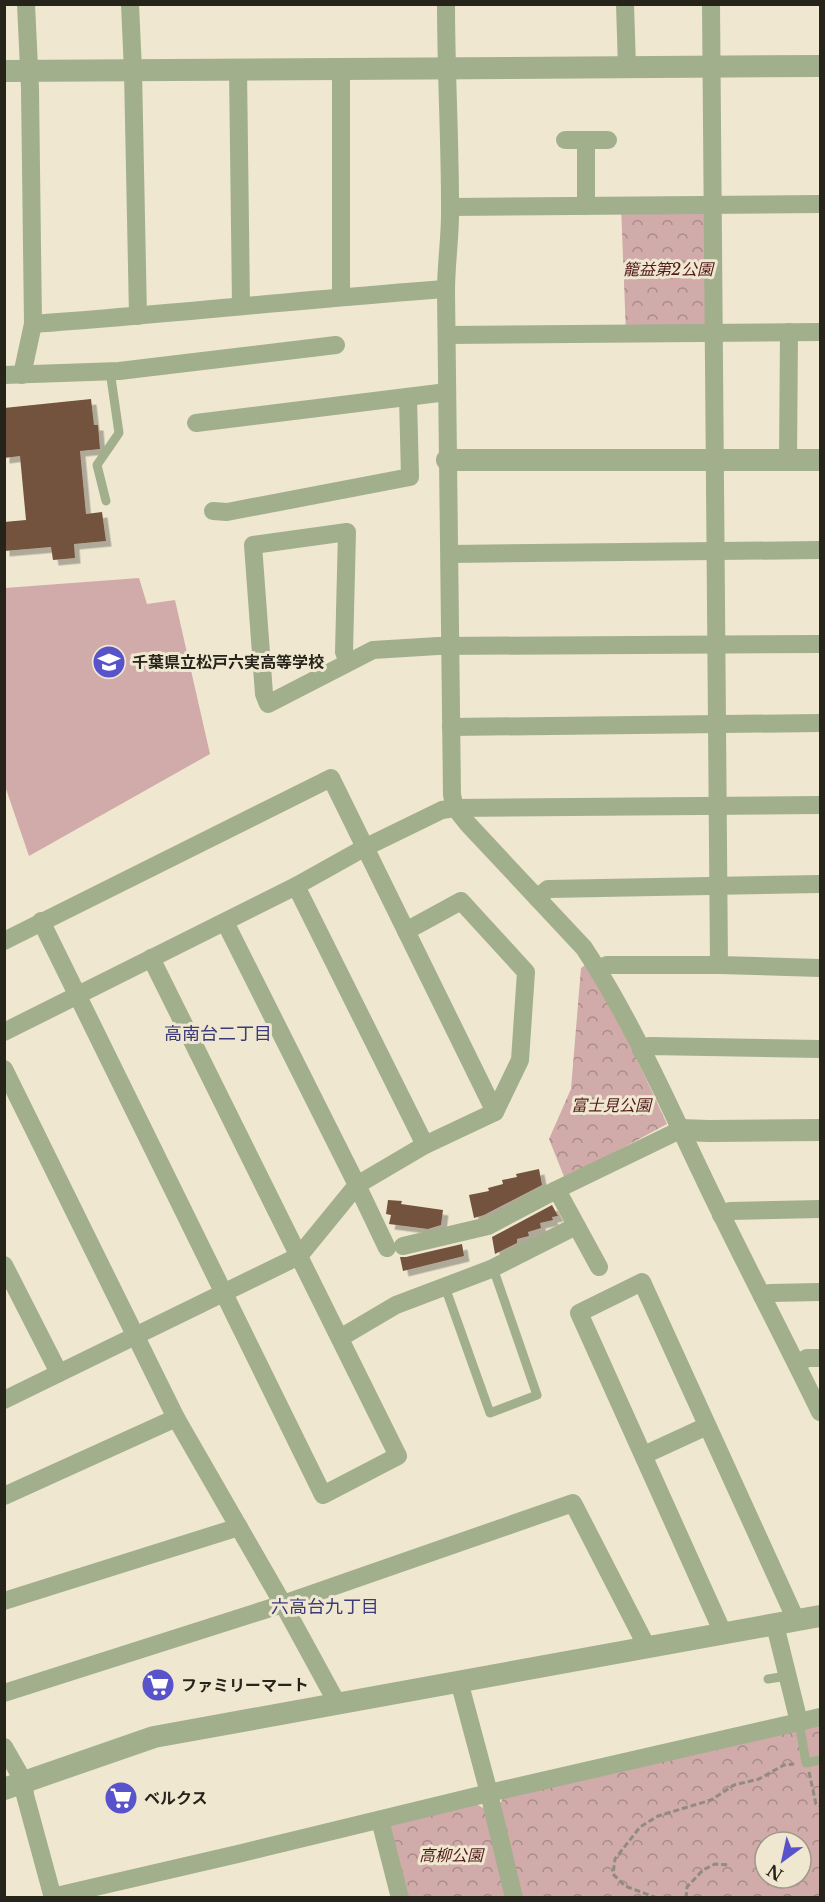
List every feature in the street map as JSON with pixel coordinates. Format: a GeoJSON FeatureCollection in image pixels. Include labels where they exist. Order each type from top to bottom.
{"type":"FeatureCollection","features":[{"type":"Feature","properties":{"kind":"street"},"geometry":{"type":"LineString","coordinates":[[26,4],[33,324],[13,375],[110,371],[336,345]]}},
{"type":"Feature","properties":{"kind":"street"},"geometry":{"type":"LineString","coordinates":[[130,4],[138,316]]}},
{"type":"Feature","properties":{"kind":"street"},"geometry":{"type":"LineString","coordinates":[[446,4],[450,207],[446,289],[447,460],[452,795],[455,808],[584,948],[598,969],[641,1050],[820,1412]]}},
{"type":"Feature","properties":{"kind":"street"},"geometry":{"type":"LineString","coordinates":[[625,4],[627,67]]}},
{"type":"Feature","properties":{"kind":"street"},"geometry":{"type":"LineString","coordinates":[[711,4],[719,965]]}},
{"type":"Feature","properties":{"kind":"street"},"geometry":{"type":"LineString","coordinates":[[4,70],[820,66]]}},
{"type":"Feature","properties":{"kind":"street"},"geometry":{"type":"LineString","coordinates":[[238,69],[241,305]]}},
{"type":"Feature","properties":{"kind":"street"},"geometry":{"type":"LineString","coordinates":[[341,69],[341,297]]}},
{"type":"Feature","properties":{"kind":"street"},"geometry":{"type":"LineString","coordinates":[[565,140],[608,140]]}},
{"type":"Feature","properties":{"kind":"street"},"geometry":{"type":"LineString","coordinates":[[586,141],[586,206]]}},
{"type":"Feature","properties":{"kind":"street"},"geometry":{"type":"LineString","coordinates":[[450,207],[820,204]]}},
{"type":"Feature","properties":{"kind":"street"},"geometry":{"type":"LineString","coordinates":[[33,324],[446,289]]}},
{"type":"Feature","properties":{"kind":"street"},"geometry":{"type":"LineString","coordinates":[[788,460],[789,332]]}},
{"type":"Feature","properties":{"kind":"street"},"geometry":{"type":"LineString","coordinates":[[448,335],[820,332]]}},
{"type":"Feature","properties":{"kind":"street"},"geometry":{"type":"LineString","coordinates":[[196,423],[447,392]]}},
{"type":"Feature","properties":{"kind":"street"},"geometry":{"type":"LineString","coordinates":[[213,512],[226,512],[410,477],[408,397]]}},
{"type":"Feature","properties":{"kind":"street"},"geometry":{"type":"LineString","coordinates":[[447,460],[820,460]]}},
{"type":"Feature","properties":{"kind":"street"},"geometry":{"type":"LineString","coordinates":[[348,662],[344,652],[347,532],[253,545],[264,694],[268,704],[373,650],[450,646],[820,644]]}},
{"type":"Feature","properties":{"kind":"street"},"geometry":{"type":"LineString","coordinates":[[450,554],[820,550]]}},
{"type":"Feature","properties":{"kind":"street"},"geometry":{"type":"LineString","coordinates":[[451,727],[820,723]]}},
{"type":"Feature","properties":{"kind":"street"},"geometry":{"type":"LineString","coordinates":[[4,941],[331,778],[495,1112]]}},
{"type":"Feature","properties":{"kind":"street"},"geometry":{"type":"LineString","coordinates":[[4,1032],[442,810],[455,808],[820,805]]}},
{"type":"Feature","properties":{"kind":"street"},"geometry":{"type":"LineString","coordinates":[[537,898],[548,889],[820,884]]}},
{"type":"Feature","properties":{"kind":"street"},"geometry":{"type":"LineString","coordinates":[[296,886],[425,1145]]}},
{"type":"Feature","properties":{"kind":"street"},"geometry":{"type":"LineString","coordinates":[[4,1400],[299,1256],[357,1185],[425,1145],[495,1112],[520,1060],[526,972],[461,901],[406,931]]}},
{"type":"Feature","properties":{"kind":"street"},"geometry":{"type":"LineString","coordinates":[[41,921],[324,1495],[398,1456],[151,958]]}},
{"type":"Feature","properties":{"kind":"street"},"geometry":{"type":"LineString","coordinates":[[225,922],[357,1185],[395,1247],[488,1226],[680,1130],[820,1130]]}},
{"type":"Feature","properties":{"kind":"street"},"geometry":{"type":"LineString","coordinates":[[598,969],[607,965],[820,968]]}},
{"type":"Feature","properties":{"kind":"street"},"geometry":{"type":"LineString","coordinates":[[641,1050],[649,1046],[820,1049]]}},
{"type":"Feature","properties":{"kind":"street"},"geometry":{"type":"LineString","coordinates":[[4,1069],[176,1418],[284,1605],[337,1703]]}},
{"type":"Feature","properties":{"kind":"street"},"geometry":{"type":"LineString","coordinates":[[557,1190],[599,1267]]}},
{"type":"Feature","properties":{"kind":"street"},"geometry":{"type":"LineString","coordinates":[[721,1215],[730,1211],[820,1209]]}},
{"type":"Feature","properties":{"kind":"street"},"geometry":{"type":"LineString","coordinates":[[340,1338],[396,1305],[493,1268],[576,1226]]}},
{"type":"Feature","properties":{"kind":"street"},"geometry":{"type":"LineString","coordinates":[[4,1265],[59,1373]]}},
{"type":"Feature","properties":{"kind":"street"},"geometry":{"type":"LineString","coordinates":[[723,1634],[579,1313],[642,1282],[707,1426],[786,1622],[787,1676],[799,1722]]}},
{"type":"Feature","properties":{"kind":"street"},"geometry":{"type":"LineString","coordinates":[[762,1296],[770,1293],[820,1292]]}},
{"type":"Feature","properties":{"kind":"street"},"geometry":{"type":"LineString","coordinates":[[797,1364],[807,1358],[820,1358]]}},
{"type":"Feature","properties":{"kind":"street"},"geometry":{"type":"LineString","coordinates":[[4,1496],[176,1418]]}},
{"type":"Feature","properties":{"kind":"street"},"geometry":{"type":"LineString","coordinates":[[644,1455],[707,1426]]}},
{"type":"Feature","properties":{"kind":"street"},"geometry":{"type":"LineString","coordinates":[[4,1693],[284,1605],[573,1503],[647,1647]]}},
{"type":"Feature","properties":{"kind":"street"},"geometry":{"type":"LineString","coordinates":[[4,1601],[239,1527]]}},
{"type":"Feature","properties":{"kind":"street"},"geometry":{"type":"LineString","coordinates":[[14,1786],[154,1737],[820,1616]]}},
{"type":"Feature","properties":{"kind":"street"},"geometry":{"type":"LineString","coordinates":[[459,1682],[514,1898]]}},
{"type":"Feature","properties":{"kind":"street"},"geometry":{"type":"LineString","coordinates":[[4,1747],[14,1786],[25,1795],[53,1897],[820,1717]]}},
{"type":"Feature","properties":{"kind":"street"},"geometry":{"type":"LineString","coordinates":[[380,1820],[400,1898]]}},
{"type":"Feature","properties":{"kind":"lane"},"geometry":{"type":"LineString","coordinates":[[106,501],[97,465],[119,432],[110,371]]}},
{"type":"Feature","properties":{"kind":"lane"},"geometry":{"type":"LineString","coordinates":[[445,1287],[490,1413],[537,1395],[493,1268]]}},
{"type":"Feature","properties":{"kind":"lane"},"geometry":{"type":"LineString","coordinates":[[768,1679],[787,1676]]}},
{"type":"Feature","properties":{"kind":"lane"},"geometry":{"type":"LineString","coordinates":[[799,1722],[806,1763],[820,1760]]}},
{"type":"Feature","properties":{"kind":"path"},"geometry":{"type":"LineString","coordinates":[[657,1898],[625,1886],[613,1874],[615,1859],[640,1827],[658,1816],[711,1800],[734,1785],[759,1779],[784,1765],[806,1763]]}},
{"type":"Feature","properties":{"kind":"path"},"geometry":{"type":"LineString","coordinates":[[810,1778],[816,1804],[820,1806]]}},
{"type":"Feature","properties":{"kind":"path"},"geometry":{"type":"LineString","coordinates":[[686,1898],[687,1887],[703,1870],[716,1864],[730,1865]]}},
{"type":"Feature","properties":{"kind":"green space","name":"籠益第2公園"},"geometry":{"type":"Polygon","coordinates":[[[712,205],[713,333],[626,334],[621,206],[712,205]]]}},
{"type":"Feature","properties":{"kind":"green space"},"geometry":{"type":"Polygon","coordinates":[[[139,578],[147,604],[175,600],[210,754],[29,856],[5,786],[5,588],[139,578]]]}},
{"type":"Feature","properties":{"kind":"green space","name":"富士見公園"},"geometry":{"type":"Polygon","coordinates":[[[588,963],[667,1124],[565,1179],[549,1139],[571,1089],[581,968],[588,963]]]}},
{"type":"Feature","properties":{"kind":"green space"},"geometry":{"type":"Polygon","coordinates":[[[820,1725],[820,1897],[520,1897],[497,1810],[504,1796],[820,1725]]]}},
{"type":"Feature","properties":{"kind":"green space","name":"高柳公園"},"geometry":{"type":"Polygon","coordinates":[[[476,1804],[485,1809],[507,1897],[404,1897],[387,1834],[391,1824],[476,1804]]]}},
{"type":"Feature","properties":{"kind":"building"},"geometry":{"type":"Polygon","coordinates":[[[91,399],[94,425],[98,425],[100,449],[80,451],[86,514],[102,512],[106,541],[74,544],[75,558],[53,560],[51,547],[4,551],[4,522],[26,520],[20,456],[4,458],[4,408],[91,399]]]}},
{"type":"Feature","properties":{"kind":"building"},"geometry":{"type":"Polygon","coordinates":[[[539,1169],[542,1185],[474,1218],[469,1195],[489,1191],[488,1188],[503,1184],[502,1180],[517,1177],[516,1174],[539,1169]]]}},
{"type":"Feature","properties":{"kind":"building"},"geometry":{"type":"Polygon","coordinates":[[[388,1200],[443,1210],[441,1225],[428,1229],[389,1224],[391,1215],[386,1214],[388,1200]]]}},
{"type":"Feature","properties":{"kind":"building"},"geometry":{"type":"Polygon","coordinates":[[[552,1205],[558,1216],[552,1217],[553,1220],[540,1223],[541,1228],[528,1232],[529,1236],[517,1239],[517,1243],[495,1254],[492,1237],[552,1205]]]}},
{"type":"Feature","properties":{"kind":"building"},"geometry":{"type":"Polygon","coordinates":[[[462,1244],[464,1256],[403,1271],[400,1257],[462,1244]]]}},
{"type":"Feature","properties":{"kind":"place","name":"千葉県立松戸六実高等学校"},"geometry":{"type":"Point","coordinates":[109,662]}},
{"type":"Feature","properties":{"kind":"place","name":"ファミリーマート"},"geometry":{"type":"Point","coordinates":[158,1685]}},
{"type":"Feature","properties":{"kind":"place","name":"ベルクス"},"geometry":{"type":"Point","coordinates":[121,1798]}},
{"type":"Feature","properties":{"kind":"district","name":"高南台二丁目"},"geometry":{"type":"Point","coordinates":[218,1034]}},
{"type":"Feature","properties":{"kind":"district","name":"六高台九丁目"},"geometry":{"type":"Point","coordinates":[325,1607]}}]}
